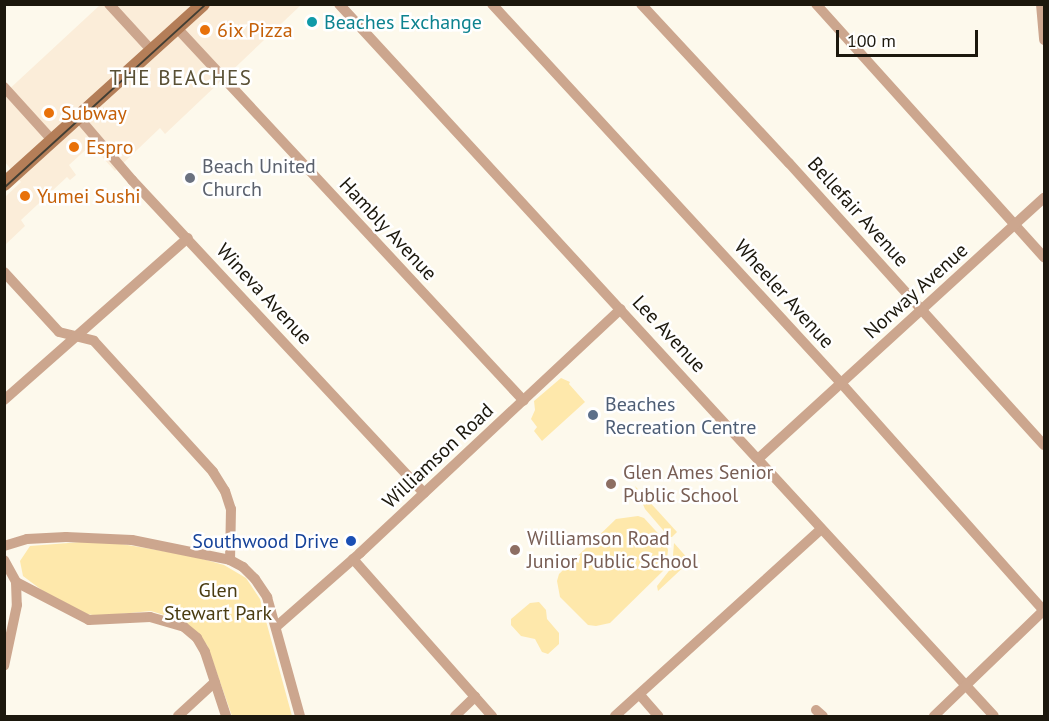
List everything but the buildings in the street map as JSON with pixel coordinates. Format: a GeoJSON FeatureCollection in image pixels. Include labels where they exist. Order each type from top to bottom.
{"type":"FeatureCollection","features":[{"type":"Feature","properties":{"kind":"main road"},"geometry":{"type":"LineString","coordinates":[[4,184],[203,4]]}},
{"type":"Feature","properties":{"kind":"street"},"geometry":{"type":"LineString","coordinates":[[109,4],[152,51]]}},
{"type":"Feature","properties":{"kind":"street","name":"Lee Avenue"},"geometry":{"type":"LineString","coordinates":[[339,4],[759,458],[994,717]]}},
{"type":"Feature","properties":{"kind":"street","name":"Wheeler Avenue"},"geometry":{"type":"LineString","coordinates":[[492,4],[841,384],[1044,611]]}},
{"type":"Feature","properties":{"kind":"street","name":"Bellefair Avenue"},"geometry":{"type":"LineString","coordinates":[[641,4],[1044,445]]}},
{"type":"Feature","properties":{"kind":"street"},"geometry":{"type":"LineString","coordinates":[[816,4],[1044,257]]}},
{"type":"Feature","properties":{"kind":"street"},"geometry":{"type":"LineString","coordinates":[[1041,4],[1044,40]]}},
{"type":"Feature","properties":{"kind":"street","name":"Hambly Avenue"},"geometry":{"type":"LineString","coordinates":[[177,28],[524,401]]}},
{"type":"Feature","properties":{"kind":"street"},"geometry":{"type":"LineString","coordinates":[[4,87],[53,141]]}},
{"type":"Feature","properties":{"kind":"street","name":"Wineva Avenue"},"geometry":{"type":"LineString","coordinates":[[79,118],[424,493]]}},
{"type":"Feature","properties":{"kind":"street","name":"Norway Avenue"},"geometry":{"type":"LineString","coordinates":[[759,458],[1044,198]]}},
{"type":"Feature","properties":{"kind":"street"},"geometry":{"type":"LineString","coordinates":[[4,400],[188,238]]}},
{"type":"Feature","properties":{"kind":"street"},"geometry":{"type":"LineString","coordinates":[[4,272],[59,332],[94,341],[220,481],[231,509],[233,527],[230,560]]}},
{"type":"Feature","properties":{"kind":"street","name":"Williamson Road"},"geometry":{"type":"LineString","coordinates":[[277,626],[353,559],[621,309]]}},
{"type":"Feature","properties":{"kind":"street"},"geometry":{"type":"LineString","coordinates":[[615,717],[821,529]]}},
{"type":"Feature","properties":{"kind":"street"},"geometry":{"type":"LineString","coordinates":[[4,546],[27,539],[112,539],[167,546],[230,560],[255,579],[267,597],[277,626],[300,717]]}},
{"type":"Feature","properties":{"kind":"street"},"geometry":{"type":"LineString","coordinates":[[353,559],[492,717]]}},
{"type":"Feature","properties":{"kind":"street"},"geometry":{"type":"LineString","coordinates":[[4,560],[16,582],[17,605],[4,666]]}},
{"type":"Feature","properties":{"kind":"street"},"geometry":{"type":"LineString","coordinates":[[16,582],[89,620],[150,617],[184,627],[202,645],[226,717]]}},
{"type":"Feature","properties":{"kind":"street"},"geometry":{"type":"LineString","coordinates":[[934,717],[1044,611]]}},
{"type":"Feature","properties":{"kind":"street"},"geometry":{"type":"LineString","coordinates":[[178,717],[215,682]]}},
{"type":"Feature","properties":{"kind":"street"},"geometry":{"type":"LineString","coordinates":[[640,695],[658,717]]}},
{"type":"Feature","properties":{"kind":"street"},"geometry":{"type":"LineString","coordinates":[[455,717],[475,697]]}},
{"type":"Feature","properties":{"kind":"shaded area"},"geometry":{"type":"Polygon","coordinates":[[[100,5],[301,5],[165,134],[160,128],[115,171],[91,145],[69,165],[76,175],[70,180],[67,177],[21,220],[25,226],[5,245],[5,197],[21,182],[5,162],[5,93],[100,5]]]}},
{"type":"Feature","properties":{"kind":"green space"},"geometry":{"type":"Polygon","coordinates":[[[561,378],[570,382],[569,384],[585,402],[542,441],[534,431],[537,427],[531,419],[535,410],[534,401],[561,378]]]}},
{"type":"Feature","properties":{"kind":"green space"},"geometry":{"type":"Polygon","coordinates":[[[635,486],[677,532],[672,537],[669,537],[645,509],[635,486]]]}},
{"type":"Feature","properties":{"kind":"green space"},"geometry":{"type":"Polygon","coordinates":[[[638,516],[644,518],[665,541],[668,550],[666,568],[610,623],[588,625],[560,597],[557,581],[559,574],[616,519],[638,516]]]}},
{"type":"Feature","properties":{"kind":"green space","name":"Glen Stewart Park"},"geometry":{"type":"Polygon","coordinates":[[[81,542],[116,543],[192,556],[224,565],[246,578],[260,599],[292,716],[232,716],[207,645],[183,621],[151,611],[98,616],[87,614],[43,591],[23,576],[20,561],[30,546],[81,542]]]}},
{"type":"Feature","properties":{"kind":"green space"},"geometry":{"type":"Polygon","coordinates":[[[674,543],[690,561],[658,591],[657,586],[672,567],[674,543]]]}},
{"type":"Feature","properties":{"kind":"green space"},"geometry":{"type":"Polygon","coordinates":[[[539,602],[546,610],[547,619],[559,633],[559,644],[548,654],[542,652],[535,639],[521,636],[511,625],[511,619],[530,603],[539,602]]]}},
{"type":"Feature","properties":{"kind":"tram line"},"geometry":{"type":"LineString","coordinates":[[4,188],[206,4]]}},
{"type":"Feature","properties":{"kind":"place","name":"Beaches Exchange"},"geometry":{"type":"Point","coordinates":[312,22]}},
{"type":"Feature","properties":{"kind":"place","name":"6ix Pizza"},"geometry":{"type":"Point","coordinates":[205,30]}},
{"type":"Feature","properties":{"kind":"place","name":"Subway"},"geometry":{"type":"Point","coordinates":[49,113]}},
{"type":"Feature","properties":{"kind":"place","name":"Espro"},"geometry":{"type":"Point","coordinates":[74,147]}},
{"type":"Feature","properties":{"kind":"place","name":"Beach United Church"},"geometry":{"type":"Point","coordinates":[190,178]}},
{"type":"Feature","properties":{"kind":"place","name":"Yumei Sushi"},"geometry":{"type":"Point","coordinates":[25,196]}},
{"type":"Feature","properties":{"kind":"place","name":"Beaches Recreation Centre"},"geometry":{"type":"Point","coordinates":[593,415]}},
{"type":"Feature","properties":{"kind":"place","name":"Glen Ames Senior Public School"},"geometry":{"type":"Point","coordinates":[611,484]}},
{"type":"Feature","properties":{"kind":"place","name":"Southwood Drive"},"geometry":{"type":"Point","coordinates":[351,541]}},
{"type":"Feature","properties":{"kind":"place","name":"Williamson Road Junior Public School"},"geometry":{"type":"Point","coordinates":[515,550]}},
{"type":"Feature","properties":{"kind":"district","name":"THE BEACHES"},"geometry":{"type":"Point","coordinates":[181,78]}}]}
